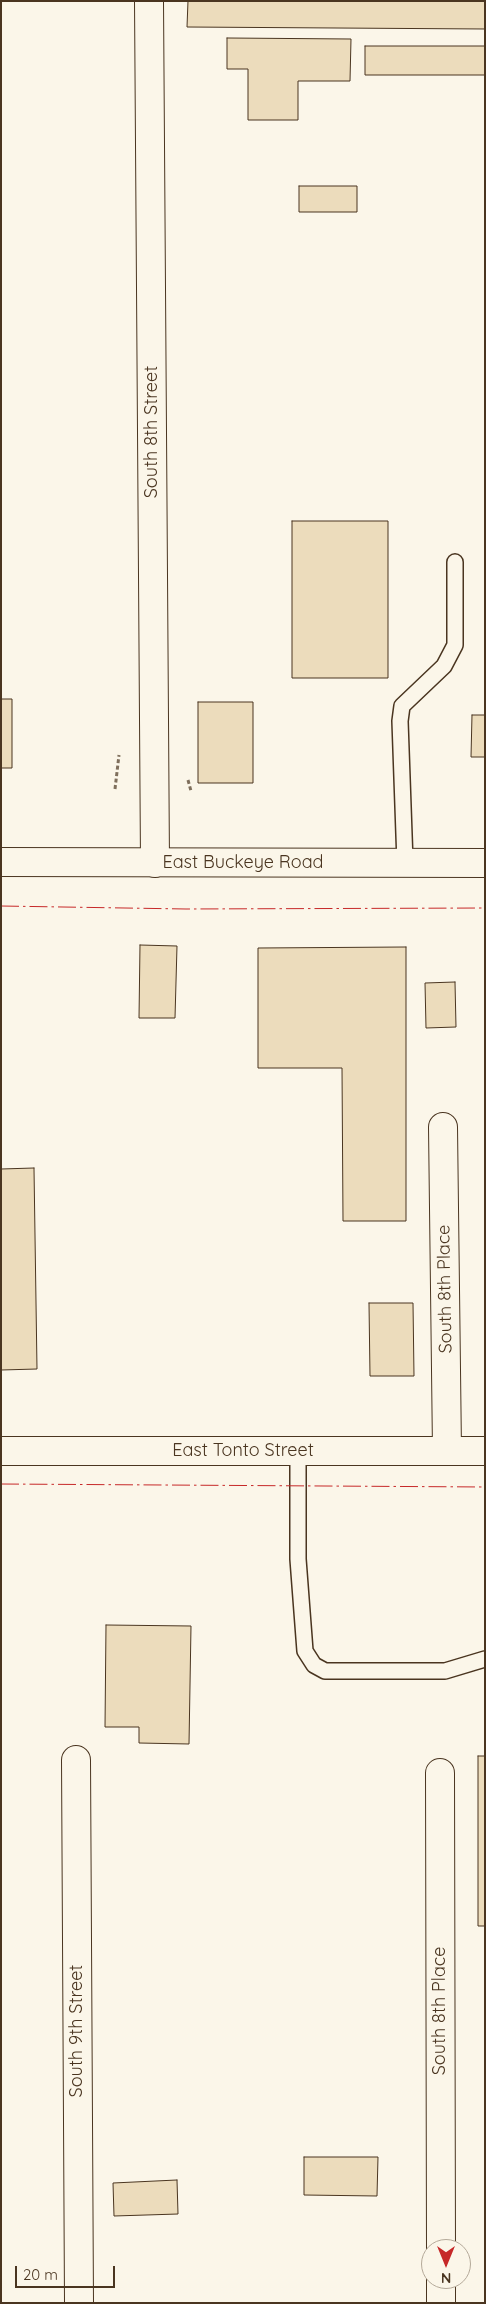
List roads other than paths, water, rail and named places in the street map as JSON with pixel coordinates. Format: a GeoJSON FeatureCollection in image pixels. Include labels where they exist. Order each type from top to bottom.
{"type":"FeatureCollection","features":[{"type":"Feature","properties":{"kind":"street","name":"South 8th Street"},"geometry":{"type":"LineString","coordinates":[[149,1],[155,862]]}},
{"type":"Feature","properties":{"kind":"street","name":"East Buckeye Road"},"geometry":{"type":"LineString","coordinates":[[1,862],[485,863]]}},
{"type":"Feature","properties":{"kind":"street","name":"South 8th Place"},"geometry":{"type":"LineString","coordinates":[[443,1127],[447,1451]]}},
{"type":"Feature","properties":{"kind":"street","name":"East Tonto Street"},"geometry":{"type":"LineString","coordinates":[[1,1451],[485,1451]]}},
{"type":"Feature","properties":{"kind":"street","name":"South 9th Street"},"geometry":{"type":"LineString","coordinates":[[76,1760],[79,2303]]}},
{"type":"Feature","properties":{"kind":"street","name":"South 8th Place"},"geometry":{"type":"LineString","coordinates":[[440,1773],[441,2239]]}},
{"type":"Feature","properties":{"kind":"street"},"geometry":{"type":"LineString","coordinates":[[441,2289],[441,2303]]}},
{"type":"Feature","properties":{"kind":"lane"},"geometry":{"type":"LineString","coordinates":[[405,863],[400,721],[402,706],[444,666],[455,644],[455,562]]}},
{"type":"Feature","properties":{"kind":"lane"},"geometry":{"type":"LineString","coordinates":[[298,1451],[298,1559],[306,1651],[314,1665],[324,1671],[444,1671],[484,1659]]}}]}
